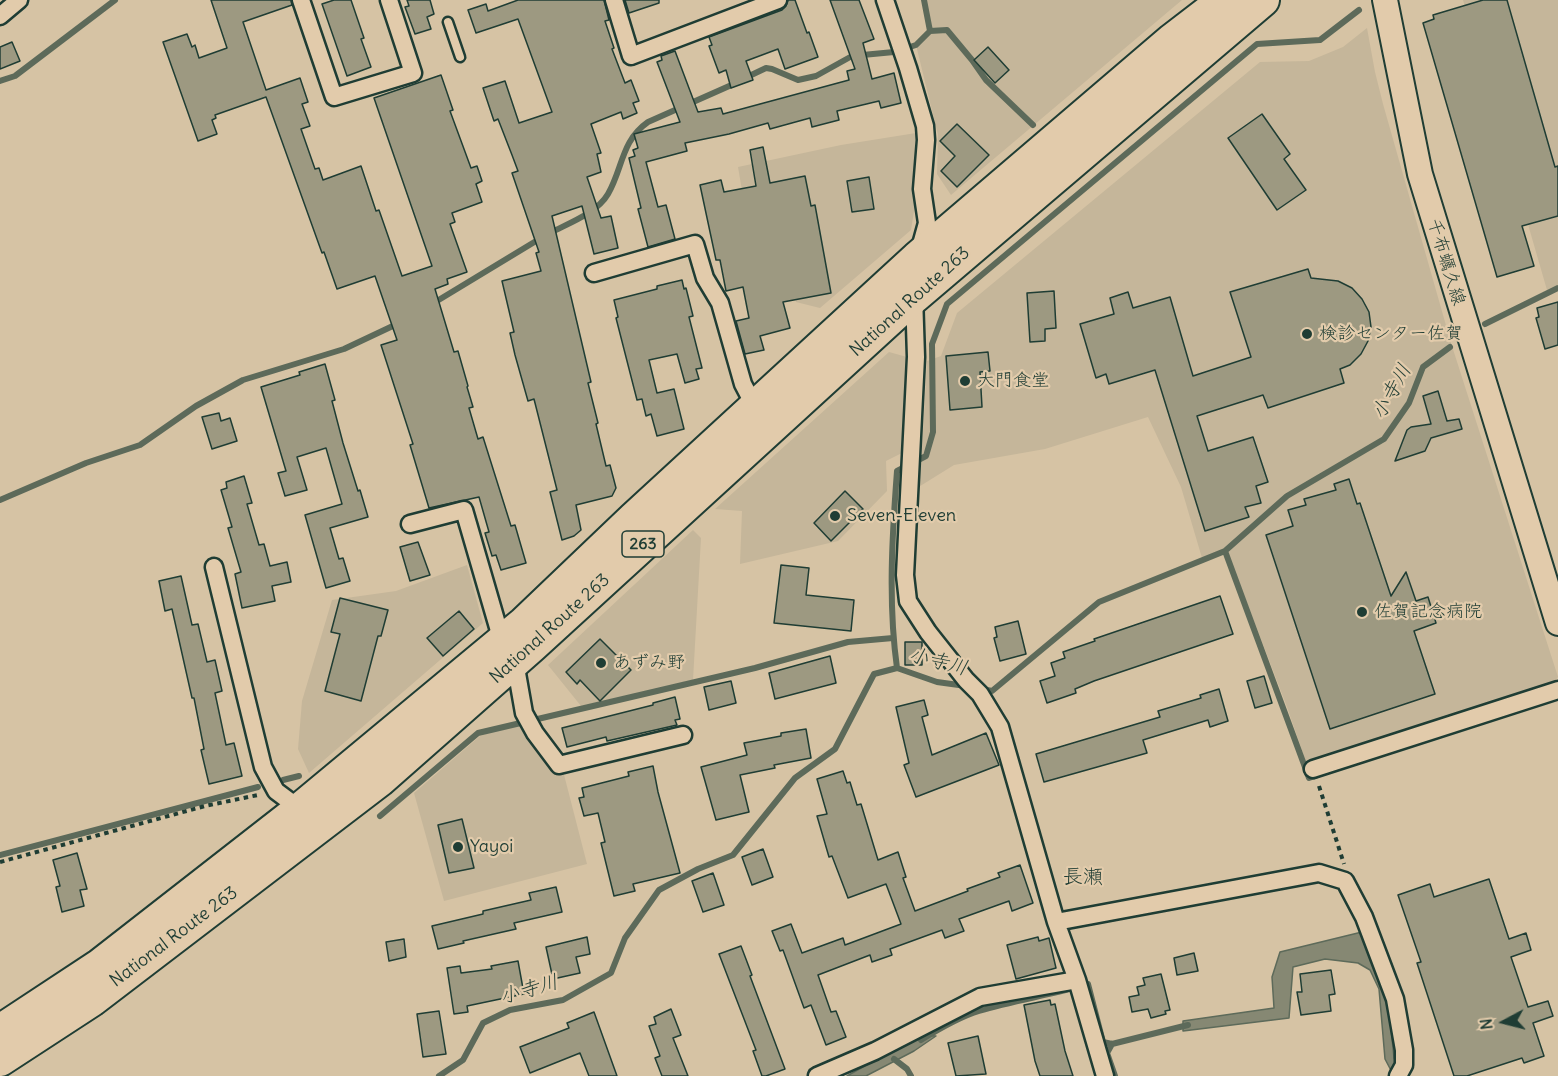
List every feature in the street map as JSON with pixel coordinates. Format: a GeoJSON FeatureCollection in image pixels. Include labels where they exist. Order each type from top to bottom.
{"type":"FeatureCollection","features":[{"type":"Feature","properties":{"kind":"highway","name":"National Route 263"},"geometry":{"type":"LineString","coordinates":[[0,1031],[100,965],[288,800],[508,651],[524,623],[634,518],[917,258],[1172,40],[1224,0]]}},
{"type":"Feature","properties":{"kind":"highway","name":"National Route 263"},"geometry":{"type":"LineString","coordinates":[[0,1059],[92,1000],[380,780],[508,651],[914,297],[1263,0]]}},
{"type":"Feature","properties":{"kind":"street"},"geometry":{"type":"LineString","coordinates":[[0,16],[19,0]]}},
{"type":"Feature","properties":{"kind":"street"},"geometry":{"type":"LineString","coordinates":[[301,0],[334,97],[414,73],[389,0]]}},
{"type":"Feature","properties":{"kind":"street"},"geometry":{"type":"LineString","coordinates":[[614,0],[631,56],[778,0]]}},
{"type":"Feature","properties":{"kind":"street"},"geometry":{"type":"LineString","coordinates":[[885,0],[925,126],[926,140],[922,189],[927,223],[917,258],[914,297],[916,357],[905,575],[908,601],[928,632],[980,694],[1000,727],[1056,922],[1079,987],[1105,1076]]}},
{"type":"Feature","properties":{"kind":"street","name":"千布蠣久線"},"geometry":{"type":"LineString","coordinates":[[1385,0],[1420,174],[1558,622]]}},
{"type":"Feature","properties":{"kind":"street"},"geometry":{"type":"LineString","coordinates":[[594,273],[695,244],[705,278],[720,303],[742,384],[755,407]]}},
{"type":"Feature","properties":{"kind":"street"},"geometry":{"type":"LineString","coordinates":[[410,524],[464,510],[508,651],[524,713],[535,733],[559,765],[683,735]]}},
{"type":"Feature","properties":{"kind":"street"},"geometry":{"type":"LineString","coordinates":[[214,567],[263,767],[288,800]]}},
{"type":"Feature","properties":{"kind":"street"},"geometry":{"type":"LineString","coordinates":[[1315,776],[1558,690]]}},
{"type":"Feature","properties":{"kind":"street"},"geometry":{"type":"LineString","coordinates":[[1056,922],[1319,873],[1345,881],[1364,917],[1395,999],[1404,1050],[1401,1071]]}},
{"type":"Feature","properties":{"kind":"street"},"geometry":{"type":"LineString","coordinates":[[817,1076],[875,1051],[980,997],[1079,987]]}},
{"type":"Feature","properties":{"kind":"lane"},"geometry":{"type":"LineString","coordinates":[[448,22],[460,57]]}},
{"type":"Feature","properties":{"kind":"path"},"geometry":{"type":"LineString","coordinates":[[1315,776],[1344,863],[1339,879]]}},
{"type":"Feature","properties":{"kind":"path"},"geometry":{"type":"LineString","coordinates":[[0,862],[205,806],[288,800]]}},
{"type":"Feature","properties":{"kind":"shaded area"},"geometry":{"type":"Polygon","coordinates":[[[924,0],[1182,0],[951,195],[937,174],[938,135],[916,45],[930,31],[924,0]]]}},
{"type":"Feature","properties":{"kind":"shaded area"},"geometry":{"type":"Polygon","coordinates":[[[1463,0],[1558,0],[1558,286],[1547,290],[1463,0]]]}},
{"type":"Feature","properties":{"kind":"shaded area"},"geometry":{"type":"Polygon","coordinates":[[[1367,28],[1383,104],[1451,343],[1558,677],[1551,686],[1555,701],[1319,777],[1308,768],[1226,548],[1202,558],[1181,487],[1148,417],[1045,449],[954,465],[917,488],[921,467],[927,361],[941,356],[957,313],[1260,62],[1309,61],[1343,47],[1367,28]]]}},
{"type":"Feature","properties":{"kind":"shaded area"},"geometry":{"type":"Polygon","coordinates":[[[916,133],[915,205],[911,230],[820,308],[796,302],[788,243],[752,249],[738,167],[841,145],[916,133]]]}},
{"type":"Feature","properties":{"kind":"shaded area"},"geometry":{"type":"Polygon","coordinates":[[[889,352],[907,357],[904,452],[886,461],[887,491],[838,541],[740,564],[742,511],[715,509],[889,352]]]}},
{"type":"Feature","properties":{"kind":"shaded area"},"geometry":{"type":"Polygon","coordinates":[[[693,530],[701,538],[693,680],[581,706],[548,665],[693,530]]]}},
{"type":"Feature","properties":{"kind":"shaded area"},"geometry":{"type":"Polygon","coordinates":[[[467,565],[483,623],[309,773],[298,749],[302,701],[332,600],[396,591],[467,565]]]}},
{"type":"Feature","properties":{"kind":"shaded area"},"geometry":{"type":"Polygon","coordinates":[[[530,719],[561,763],[587,864],[444,901],[414,793],[480,736],[530,719]]]}},
{"type":"Feature","properties":{"kind":"shaded area"},"geometry":{"type":"Polygon","coordinates":[[[1366,931],[1387,988],[1394,1058],[1401,1071],[1394,1076],[1385,1059],[1379,989],[1370,970],[1358,963],[1325,959],[1293,967],[1289,1018],[1183,1031],[1183,1021],[1274,1008],[1272,977],[1280,952],[1366,931]]]}},
{"type":"Feature","properties":{"kind":"shaded area"},"geometry":{"type":"Polygon","coordinates":[[[920,1035],[936,1036],[914,1051],[866,1076],[847,1076],[920,1035]]]}},
{"type":"Feature","properties":{"kind":"building"},"geometry":{"type":"Polygon","coordinates":[[[211,0],[291,0],[292,5],[243,22],[266,90],[300,78],[308,102],[302,104],[310,126],[301,129],[315,169],[319,168],[323,180],[361,166],[402,276],[432,266],[374,98],[441,75],[453,110],[450,111],[471,168],[477,166],[482,181],[476,184],[482,202],[452,213],[455,222],[450,224],[467,272],[447,279],[448,284],[435,289],[454,352],[458,351],[473,407],[469,408],[478,439],[483,437],[511,526],[515,525],[526,563],[501,570],[496,555],[492,556],[485,533],[489,532],[479,497],[429,508],[410,445],[413,444],[381,345],[397,340],[375,276],[337,289],[266,97],[215,115],[216,118],[212,120],[217,134],[198,141],[163,42],[187,34],[192,47],[195,45],[199,58],[227,48],[211,0]]]}},
{"type":"Feature","properties":{"kind":"building"},"geometry":{"type":"Polygon","coordinates":[[[334,0],[351,0],[371,67],[347,76],[322,4],[334,0]]]}},
{"type":"Feature","properties":{"kind":"building"},"geometry":{"type":"Polygon","coordinates":[[[407,0],[430,0],[434,14],[427,17],[431,29],[415,34],[405,7],[409,6],[407,0]]]}},
{"type":"Feature","properties":{"kind":"building"},"geometry":{"type":"Polygon","coordinates":[[[518,0],[604,0],[609,20],[605,21],[614,48],[612,49],[625,83],[631,80],[639,101],[633,103],[637,113],[623,119],[621,112],[591,124],[601,153],[597,154],[601,172],[587,177],[601,218],[611,216],[618,248],[594,254],[582,206],[552,216],[591,382],[588,383],[598,423],[596,424],[606,466],[610,465],[616,488],[612,496],[576,505],[581,530],[574,536],[562,540],[550,492],[557,490],[534,399],[528,401],[515,355],[510,333],[514,332],[502,281],[541,271],[536,253],[539,252],[512,173],[518,171],[498,119],[494,121],[483,88],[505,81],[519,123],[552,112],[518,19],[476,33],[468,10],[486,4],[488,11],[518,0]]]}},
{"type":"Feature","properties":{"kind":"building"},"geometry":{"type":"Polygon","coordinates":[[[625,0],[659,0],[659,3],[629,13],[625,0]]]}},
{"type":"Feature","properties":{"kind":"building"},"geometry":{"type":"Polygon","coordinates":[[[788,0],[795,0],[818,57],[785,69],[778,49],[746,61],[753,80],[731,88],[726,70],[719,73],[709,46],[712,45],[709,37],[782,10],[788,0]]]}},
{"type":"Feature","properties":{"kind":"building"},"geometry":{"type":"Polygon","coordinates":[[[830,0],[859,0],[874,39],[863,43],[872,79],[894,73],[901,103],[881,108],[879,101],[837,111],[839,120],[812,127],[810,118],[770,129],[768,123],[685,143],[687,151],[646,162],[658,207],[666,205],[675,239],[648,247],[638,209],[641,208],[629,158],[635,156],[633,150],[638,148],[634,134],[680,122],[657,62],[662,60],[661,56],[675,51],[698,112],[721,108],[723,114],[849,80],[847,71],[855,69],[830,0]]]}},
{"type":"Feature","properties":{"kind":"building"},"geometry":{"type":"Polygon","coordinates":[[[1483,0],[1507,0],[1555,167],[1558,166],[1558,216],[1522,226],[1534,266],[1497,277],[1423,23],[1434,19],[1433,15],[1483,0]]]}},
{"type":"Feature","properties":{"kind":"building"},"geometry":{"type":"Polygon","coordinates":[[[12,42],[20,61],[0,69],[0,47],[12,42]]]}},
{"type":"Feature","properties":{"kind":"building"},"geometry":{"type":"Polygon","coordinates":[[[988,47],[1009,70],[995,83],[974,60],[988,47]]]}},
{"type":"Feature","properties":{"kind":"building"},"geometry":{"type":"Polygon","coordinates":[[[1262,114],[1290,154],[1284,159],[1306,190],[1277,210],[1228,138],[1262,114]]]}},
{"type":"Feature","properties":{"kind":"building"},"geometry":{"type":"Polygon","coordinates":[[[957,124],[989,155],[957,187],[941,171],[955,156],[940,141],[957,124]]]}},
{"type":"Feature","properties":{"kind":"building"},"geometry":{"type":"Polygon","coordinates":[[[763,147],[770,183],[805,176],[811,206],[815,205],[831,293],[783,302],[790,328],[760,336],[764,350],[745,354],[736,321],[749,318],[743,287],[726,291],[720,260],[716,260],[700,185],[721,180],[724,192],[756,186],[750,150],[763,147]]]}},
{"type":"Feature","properties":{"kind":"building"},"geometry":{"type":"Polygon","coordinates":[[[869,177],[874,209],[852,212],[847,181],[869,177]]]}},
{"type":"Feature","properties":{"kind":"building"},"geometry":{"type":"Polygon","coordinates":[[[1308,269],[1311,278],[1338,281],[1352,288],[1362,299],[1369,312],[1371,327],[1368,341],[1361,354],[1350,365],[1340,369],[1344,383],[1268,408],[1263,395],[1197,416],[1208,451],[1253,437],[1268,482],[1256,486],[1261,503],[1245,507],[1249,517],[1205,531],[1155,370],[1109,384],[1106,374],[1096,378],[1080,324],[1114,314],[1110,298],[1128,292],[1133,308],[1170,297],[1193,376],[1251,357],[1230,292],[1308,269]]]}},
{"type":"Feature","properties":{"kind":"building"},"geometry":{"type":"Polygon","coordinates":[[[682,280],[693,316],[689,317],[702,368],[696,369],[699,379],[685,383],[677,354],[649,360],[657,393],[674,389],[684,429],[657,436],[651,414],[646,416],[642,399],[637,400],[616,318],[618,317],[614,300],[682,280]]]}},
{"type":"Feature","properties":{"kind":"building"},"geometry":{"type":"Polygon","coordinates":[[[1054,291],[1056,328],[1045,329],[1045,341],[1030,342],[1027,293],[1054,291]]]}},
{"type":"Feature","properties":{"kind":"building"},"geometry":{"type":"Polygon","coordinates":[[[1558,302],[1558,345],[1545,349],[1536,318],[1539,317],[1537,308],[1558,302]]]}},
{"type":"Feature","properties":{"kind":"building"},"geometry":{"type":"Polygon","coordinates":[[[988,352],[990,371],[980,372],[982,407],[950,410],[946,356],[988,352]]]}},
{"type":"Feature","properties":{"kind":"building"},"geometry":{"type":"Polygon","coordinates":[[[325,364],[343,443],[368,517],[330,528],[339,559],[343,558],[350,581],[326,588],[305,515],[342,504],[326,448],[297,457],[307,490],[285,496],[278,473],[286,471],[261,387],[300,375],[299,372],[325,364]]]}},
{"type":"Feature","properties":{"kind":"building"},"geometry":{"type":"Polygon","coordinates":[[[1438,391],[1447,421],[1459,419],[1462,429],[1431,438],[1425,451],[1395,461],[1407,430],[1411,427],[1431,424],[1423,396],[1438,391]]]}},
{"type":"Feature","properties":{"kind":"building"},"geometry":{"type":"Polygon","coordinates":[[[219,413],[221,421],[230,418],[237,441],[212,449],[202,417],[219,413]]]}},
{"type":"Feature","properties":{"kind":"building"},"geometry":{"type":"Polygon","coordinates":[[[244,476],[252,503],[247,504],[259,545],[264,544],[270,566],[287,562],[291,582],[272,586],[275,601],[242,608],[235,574],[241,572],[228,528],[232,527],[221,490],[227,488],[226,482],[244,476]]]}},
{"type":"Feature","properties":{"kind":"building","name":"佐賀記念病院"},"geometry":{"type":"Polygon","coordinates":[[[1349,479],[1357,504],[1360,503],[1391,596],[1406,572],[1416,601],[1428,597],[1436,623],[1414,631],[1435,694],[1330,729],[1266,535],[1293,526],[1288,510],[1306,505],[1304,499],[1336,490],[1334,484],[1349,479]]]}},
{"type":"Feature","properties":{"kind":"building"},"geometry":{"type":"Polygon","coordinates":[[[845,491],[863,509],[831,541],[814,523],[845,491]]]}},
{"type":"Feature","properties":{"kind":"building"},"geometry":{"type":"Polygon","coordinates":[[[418,542],[430,575],[410,581],[400,547],[418,542]]]}},
{"type":"Feature","properties":{"kind":"building"},"geometry":{"type":"Polygon","coordinates":[[[781,565],[809,568],[806,595],[854,600],[851,631],[774,623],[781,565]]]}},
{"type":"Feature","properties":{"kind":"building"},"geometry":{"type":"Polygon","coordinates":[[[181,576],[192,625],[198,624],[207,662],[215,660],[222,691],[215,693],[226,745],[234,743],[242,776],[209,784],[201,750],[204,749],[194,698],[192,698],[172,609],[165,611],[159,581],[181,576]]]}},
{"type":"Feature","properties":{"kind":"building"},"geometry":{"type":"Polygon","coordinates":[[[1220,596],[1233,634],[1094,681],[1075,689],[1076,693],[1047,703],[1040,681],[1055,676],[1051,663],[1065,658],[1063,652],[1095,641],[1094,639],[1220,596]]]}},
{"type":"Feature","properties":{"kind":"building"},"geometry":{"type":"Polygon","coordinates":[[[340,598],[388,610],[381,636],[378,636],[361,701],[325,691],[340,634],[331,632],[340,598]]]}},
{"type":"Feature","properties":{"kind":"building"},"geometry":{"type":"Polygon","coordinates":[[[459,611],[474,629],[443,656],[427,638],[459,611]]]}},
{"type":"Feature","properties":{"kind":"building"},"geometry":{"type":"Polygon","coordinates":[[[1018,621],[1026,654],[1000,661],[994,638],[997,637],[995,627],[1018,621]]]}},
{"type":"Feature","properties":{"kind":"building"},"geometry":{"type":"Polygon","coordinates":[[[600,639],[631,670],[600,701],[580,680],[577,684],[566,672],[600,639]]]}},
{"type":"Feature","properties":{"kind":"building"},"geometry":{"type":"Polygon","coordinates":[[[905,642],[922,642],[922,665],[905,665],[905,642]]]}},
{"type":"Feature","properties":{"kind":"building"},"geometry":{"type":"Polygon","coordinates":[[[830,656],[836,683],[775,699],[769,673],[830,656]]]}},
{"type":"Feature","properties":{"kind":"building"},"geometry":{"type":"Polygon","coordinates":[[[1264,676],[1272,703],[1255,708],[1247,681],[1264,676]]]}},
{"type":"Feature","properties":{"kind":"building"},"geometry":{"type":"Polygon","coordinates":[[[731,681],[736,703],[709,710],[704,687],[731,681]]]}},
{"type":"Feature","properties":{"kind":"building"},"geometry":{"type":"Polygon","coordinates":[[[1219,689],[1228,721],[1210,727],[1208,720],[1143,740],[1147,753],[1044,782],[1036,754],[1160,717],[1158,711],[1201,698],[1200,695],[1219,689]]]}},
{"type":"Feature","properties":{"kind":"building"},"geometry":{"type":"Polygon","coordinates":[[[675,697],[680,719],[675,720],[677,725],[607,741],[606,737],[567,747],[562,728],[653,705],[653,703],[675,697]]]}},
{"type":"Feature","properties":{"kind":"building"},"geometry":{"type":"Polygon","coordinates":[[[924,700],[928,715],[922,717],[932,755],[986,733],[999,765],[916,797],[904,765],[909,763],[896,707],[924,700]]]}},
{"type":"Feature","properties":{"kind":"building"},"geometry":{"type":"Polygon","coordinates":[[[806,729],[811,758],[774,765],[775,768],[740,775],[749,812],[716,820],[701,767],[747,755],[744,743],[806,729]]]}},
{"type":"Feature","properties":{"kind":"building"},"geometry":{"type":"Polygon","coordinates":[[[653,766],[680,873],[633,884],[635,891],[614,896],[601,843],[605,842],[598,813],[584,816],[579,798],[584,797],[582,788],[629,776],[628,772],[653,766]]]}},
{"type":"Feature","properties":{"kind":"building"},"geometry":{"type":"Polygon","coordinates":[[[843,771],[847,783],[850,782],[857,805],[861,804],[878,860],[898,852],[906,877],[903,878],[915,911],[1000,877],[998,873],[1020,865],[1033,903],[1012,911],[1009,901],[959,919],[964,931],[945,938],[942,930],[890,949],[892,955],[872,962],[870,955],[818,975],[831,1012],[836,1011],[846,1037],[826,1045],[811,1005],[804,1008],[783,950],[780,951],[772,931],[791,924],[802,953],[843,938],[845,945],[901,924],[886,884],[848,898],[832,856],[829,857],[817,816],[827,814],[817,779],[843,771]]]}},
{"type":"Feature","properties":{"kind":"building"},"geometry":{"type":"Polygon","coordinates":[[[462,819],[474,868],[449,873],[438,825],[462,819]]]}},
{"type":"Feature","properties":{"kind":"building"},"geometry":{"type":"Polygon","coordinates":[[[763,849],[773,877],[752,885],[742,857],[763,849]]]}},
{"type":"Feature","properties":{"kind":"building"},"geometry":{"type":"Polygon","coordinates":[[[77,853],[87,889],[80,890],[84,906],[62,912],[56,887],[60,886],[53,860],[77,853]]]}},
{"type":"Feature","properties":{"kind":"building"},"geometry":{"type":"Polygon","coordinates":[[[713,873],[724,905],[703,912],[692,881],[713,873]]]}},
{"type":"Feature","properties":{"kind":"building"},"geometry":{"type":"Polygon","coordinates":[[[1489,879],[1509,939],[1526,933],[1531,950],[1511,957],[1528,1007],[1548,1001],[1553,1016],[1533,1023],[1544,1056],[1524,1063],[1522,1058],[1467,1076],[1454,1076],[1417,963],[1421,962],[1398,895],[1430,884],[1434,897],[1489,879]]]}},
{"type":"Feature","properties":{"kind":"building"},"geometry":{"type":"Polygon","coordinates":[[[556,887],[562,912],[514,923],[516,929],[438,949],[432,926],[531,900],[529,893],[556,887]]]}},
{"type":"Feature","properties":{"kind":"building"},"geometry":{"type":"Polygon","coordinates":[[[587,937],[590,954],[576,957],[580,973],[553,979],[546,947],[587,937]]]}},
{"type":"Feature","properties":{"kind":"building"},"geometry":{"type":"Polygon","coordinates":[[[1038,937],[1039,941],[1049,938],[1056,968],[1016,979],[1007,945],[1038,937]]]}},
{"type":"Feature","properties":{"kind":"building"},"geometry":{"type":"Polygon","coordinates":[[[404,939],[406,957],[389,961],[386,942],[404,939]]]}},
{"type":"Feature","properties":{"kind":"building"},"geometry":{"type":"Polygon","coordinates":[[[741,946],[785,1069],[766,1076],[762,1076],[753,1051],[756,1050],[719,954],[741,946]]]}},
{"type":"Feature","properties":{"kind":"building"},"geometry":{"type":"Polygon","coordinates":[[[1194,953],[1198,971],[1177,975],[1174,958],[1194,953]]]}},
{"type":"Feature","properties":{"kind":"building"},"geometry":{"type":"Polygon","coordinates":[[[518,961],[524,994],[467,1006],[468,1012],[454,1014],[447,968],[460,966],[461,973],[492,969],[491,966],[518,961]]]}},
{"type":"Feature","properties":{"kind":"building"},"geometry":{"type":"Polygon","coordinates":[[[1331,970],[1335,994],[1329,995],[1331,1011],[1301,1015],[1297,992],[1302,992],[1300,974],[1331,970]]]}},
{"type":"Feature","properties":{"kind":"building"},"geometry":{"type":"Polygon","coordinates":[[[1161,974],[1170,1010],[1165,1011],[1166,1014],[1151,1018],[1148,1009],[1132,1012],[1129,997],[1139,995],[1137,987],[1145,985],[1143,978],[1161,974]]]}},
{"type":"Feature","properties":{"kind":"building"},"geometry":{"type":"Polygon","coordinates":[[[1050,1000],[1051,1005],[1055,1004],[1073,1076],[1040,1076],[1035,1061],[1024,1005],[1050,1000]]]}},
{"type":"Feature","properties":{"kind":"building"},"geometry":{"type":"Polygon","coordinates":[[[671,1009],[681,1035],[673,1038],[688,1076],[662,1076],[655,1058],[660,1056],[649,1026],[656,1024],[654,1017],[671,1009]]]}},
{"type":"Feature","properties":{"kind":"building"},"geometry":{"type":"Polygon","coordinates":[[[439,1011],[446,1054],[423,1057],[417,1014],[439,1011]]]}},
{"type":"Feature","properties":{"kind":"building"},"geometry":{"type":"Polygon","coordinates":[[[594,1012],[617,1076],[589,1076],[580,1053],[530,1073],[520,1047],[569,1028],[567,1023],[594,1012]]]}},
{"type":"Feature","properties":{"kind":"building"},"geometry":{"type":"Polygon","coordinates":[[[978,1036],[986,1074],[956,1076],[948,1043],[978,1036]]]}},
{"type":"Feature","properties":{"kind":"waterway"},"geometry":{"type":"LineString","coordinates":[[0,81],[15,76],[115,0]]}},
{"type":"Feature","properties":{"kind":"waterway"},"geometry":{"type":"LineString","coordinates":[[745,78],[766,68],[798,80],[816,76],[852,56],[894,52],[916,45],[930,31],[924,0]]}},
{"type":"Feature","properties":{"kind":"waterway"},"geometry":{"type":"LineString","coordinates":[[897,668],[892,619],[892,545],[897,471],[926,456],[933,432],[932,344],[947,304],[1257,44],[1320,40],[1359,10]]}},
{"type":"Feature","properties":{"kind":"waterway"},"geometry":{"type":"LineString","coordinates":[[930,31],[947,30],[986,80],[1033,125]]}},
{"type":"Feature","properties":{"kind":"waterway"},"geometry":{"type":"LineString","coordinates":[[550,233],[582,217],[603,201],[613,184],[627,146],[639,129],[648,122],[736,83]]}},
{"type":"Feature","properties":{"kind":"waterway"},"geometry":{"type":"LineString","coordinates":[[432,304],[541,238]]}},
{"type":"Feature","properties":{"kind":"waterway","name":"小寺川"},"geometry":{"type":"LineString","coordinates":[[1485,324],[1558,288]]}},
{"type":"Feature","properties":{"kind":"waterway"},"geometry":{"type":"LineString","coordinates":[[0,500],[86,463],[140,445],[196,406],[243,380],[344,349],[397,324]]}},
{"type":"Feature","properties":{"kind":"waterway","name":"小寺川"},"geometry":{"type":"LineString","coordinates":[[982,689],[992,691],[1099,602],[1225,551],[1287,496],[1384,439],[1409,403],[1423,367],[1450,347]]}},
{"type":"Feature","properties":{"kind":"waterway"},"geometry":{"type":"LineString","coordinates":[[1225,551],[1309,778],[1318,775]]}},
{"type":"Feature","properties":{"kind":"waterway"},"geometry":{"type":"LineString","coordinates":[[380,816],[478,733],[755,668],[848,642],[893,638]]}},
{"type":"Feature","properties":{"kind":"waterway","name":"小寺川"},"geometry":{"type":"LineString","coordinates":[[439,1076],[463,1060],[483,1023],[510,1010],[563,1000],[611,973],[625,938],[659,890],[698,869],[733,855],[795,778],[835,749],[874,674],[897,668],[937,682],[966,686]]}},
{"type":"Feature","properties":{"kind":"waterway"},"geometry":{"type":"LineString","coordinates":[[283,780],[299,776]]}},
{"type":"Feature","properties":{"kind":"waterway"},"geometry":{"type":"LineString","coordinates":[[0,855],[258,787]]}},
{"type":"Feature","properties":{"kind":"waterway"},"geometry":{"type":"LineString","coordinates":[[921,1040],[979,1011],[1088,984],[1103,1042],[1112,1044],[1188,1025]]}},
{"type":"Feature","properties":{"kind":"waterway"},"geometry":{"type":"LineString","coordinates":[[1112,1044],[1107,1053],[1115,1076]]}},
{"type":"Feature","properties":{"kind":"waterway"},"geometry":{"type":"LineString","coordinates":[[894,1059],[907,1069],[911,1076]]}},
{"type":"Feature","properties":{"kind":"place","name":"検診センター佐賀"},"geometry":{"type":"Point","coordinates":[1307,334]}},
{"type":"Feature","properties":{"kind":"place","name":"大門食堂"},"geometry":{"type":"Point","coordinates":[965,381]}},
{"type":"Feature","properties":{"kind":"place","name":"Seven-Eleven"},"geometry":{"type":"Point","coordinates":[835,516]}},
{"type":"Feature","properties":{"kind":"place","name":"佐賀記念病院"},"geometry":{"type":"Point","coordinates":[1362,612]}},
{"type":"Feature","properties":{"kind":"place","name":"あずみ野"},"geometry":{"type":"Point","coordinates":[601,663]}},
{"type":"Feature","properties":{"kind":"place","name":"Yayoi"},"geometry":{"type":"Point","coordinates":[458,847]}},
{"type":"Feature","properties":{"kind":"district","name":"長瀬"},"geometry":{"type":"Point","coordinates":[1083,877]}}]}
